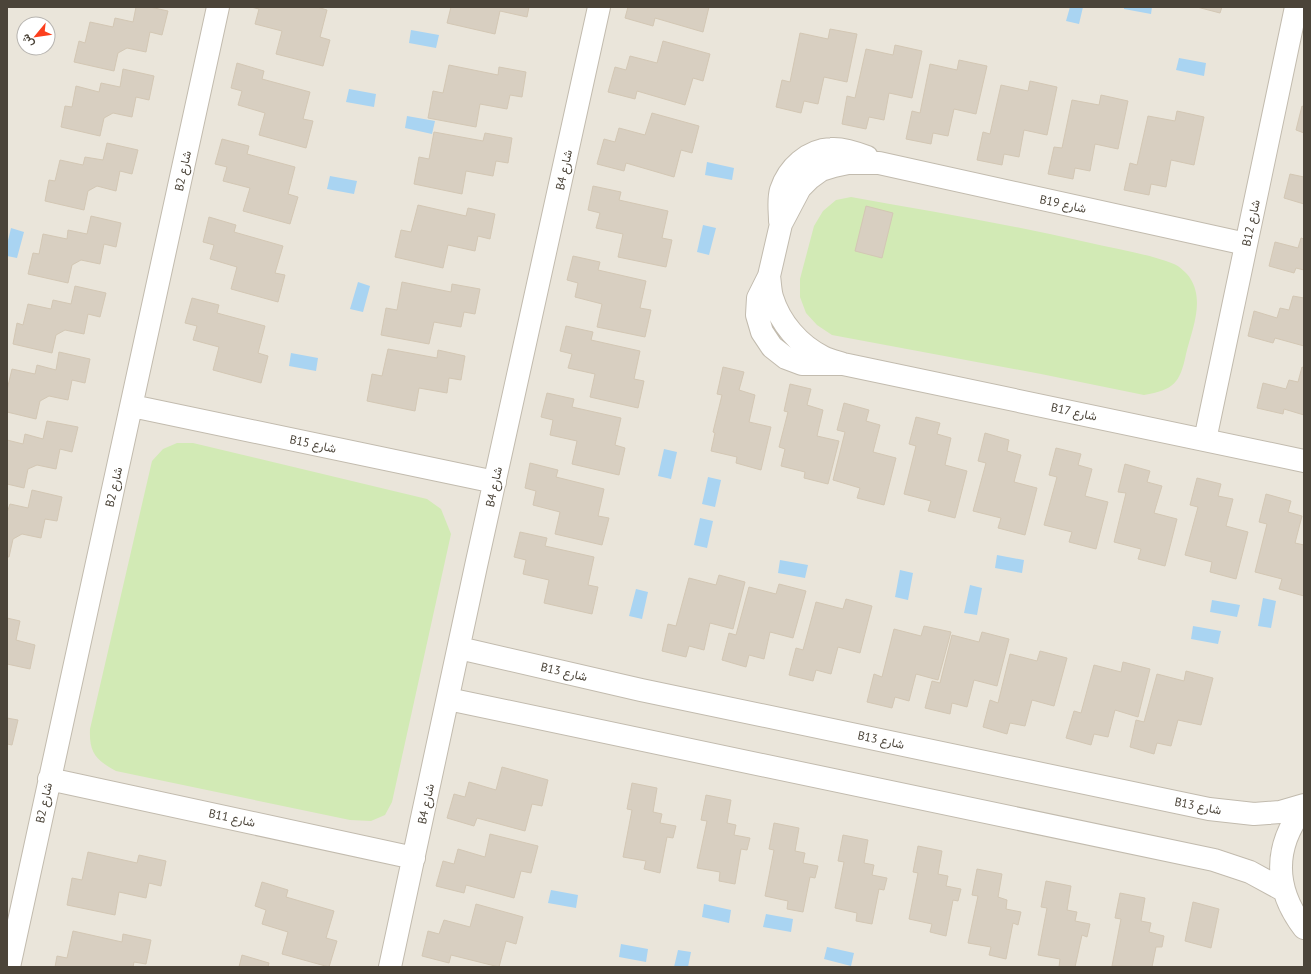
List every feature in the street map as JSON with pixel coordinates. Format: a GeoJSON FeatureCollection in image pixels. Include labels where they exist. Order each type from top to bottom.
{"type":"FeatureCollection","features":[{"type":"Feature","properties":{"kind":"street","name":"B2 شارع"},"geometry":{"type":"LineString","coordinates":[[9,967],[218,7]]}},
{"type":"Feature","properties":{"kind":"street","name":"B4 شارع"},"geometry":{"type":"LineString","coordinates":[[390,967],[600,7]]}},
{"type":"Feature","properties":{"kind":"street","name":"B12 شارع"},"geometry":{"type":"LineString","coordinates":[[1205,440],[1296,7]]}},
{"type":"Feature","properties":{"kind":"street","name":"B19 شارع"},"geometry":{"type":"LineString","coordinates":[[768,276],[781,224],[800,188],[821,170],[848,163],[879,163],[1246,244]]}},
{"type":"Feature","properties":{"kind":"street","name":"B17 شارع"},"geometry":{"type":"LineString","coordinates":[[768,276],[758,298],[757,315],[762,332],[772,347],[786,358],[802,364],[843,364],[1304,461]]}},
{"type":"Feature","properties":{"kind":"street","name":"B15 شارع"},"geometry":{"type":"LineString","coordinates":[[132,406],[495,482]]}},
{"type":"Feature","properties":{"kind":"street","name":"B13 شارع"},"geometry":{"type":"LineString","coordinates":[[459,648],[641,690],[1209,809],[1254,814],[1280,812],[1304,806]]}},
{"type":"Feature","properties":{"kind":"street"},"geometry":{"type":"LineString","coordinates":[[448,699],[1214,860],[1250,872],[1284,890]]}},
{"type":"Feature","properties":{"kind":"street","name":"B11 شارع"},"geometry":{"type":"LineString","coordinates":[[49,779],[414,858]]}},
{"type":"Feature","properties":{"kind":"street"},"geometry":{"type":"LineString","coordinates":[[1304,806],[1290,830],[1284,844],[1282,859],[1284,890],[1295,916],[1304,928]]}},
{"type":"Feature","properties":{"kind":"shaded area"},"geometry":{"type":"Polygon","coordinates":[[[7,7],[1304,7],[1304,967],[7,967],[7,7]]]}},
{"type":"Feature","properties":{"kind":"green space"},"geometry":{"type":"Polygon","coordinates":[[[851,197],[1057,235],[1141,254],[1176,265],[1190,278],[1197,296],[1194,325],[1184,364],[1178,378],[1174,384],[1162,391],[1144,395],[832,335],[817,325],[806,313],[800,297],[800,279],[814,226],[823,211],[836,200],[851,197]]]}},
{"type":"Feature","properties":{"kind":"green space"},"geometry":{"type":"Polygon","coordinates":[[[177,443],[193,443],[427,499],[441,509],[451,534],[392,802],[385,815],[371,821],[350,820],[116,771],[103,763],[95,755],[91,744],[90,729],[152,461],[163,449],[177,443]]]}},
{"type":"Feature","properties":{"kind":"water"},"geometry":{"type":"Polygon","coordinates":[[[1070,7],[1083,7],[1079,24],[1066,21],[1070,7]]]}},
{"type":"Feature","properties":{"kind":"water"},"geometry":{"type":"Polygon","coordinates":[[[1124,7],[1152,7],[1151,14],[1124,9],[1124,7]]]}},
{"type":"Feature","properties":{"kind":"water"},"geometry":{"type":"Polygon","coordinates":[[[411,30],[439,35],[436,48],[409,43],[411,30]]]}},
{"type":"Feature","properties":{"kind":"water"},"geometry":{"type":"Polygon","coordinates":[[[1179,58],[1206,63],[1204,76],[1176,70],[1179,58]]]}},
{"type":"Feature","properties":{"kind":"water"},"geometry":{"type":"Polygon","coordinates":[[[349,89],[376,94],[374,107],[346,102],[349,89]]]}},
{"type":"Feature","properties":{"kind":"water"},"geometry":{"type":"Polygon","coordinates":[[[407,116],[435,121],[432,134],[405,128],[407,116]]]}},
{"type":"Feature","properties":{"kind":"water"},"geometry":{"type":"Polygon","coordinates":[[[707,162],[734,168],[732,180],[705,175],[707,162]]]}},
{"type":"Feature","properties":{"kind":"water"},"geometry":{"type":"Polygon","coordinates":[[[330,176],[357,181],[354,194],[327,189],[330,176]]]}},
{"type":"Feature","properties":{"kind":"water"},"geometry":{"type":"Polygon","coordinates":[[[703,225],[716,228],[709,255],[697,252],[703,225]]]}},
{"type":"Feature","properties":{"kind":"water"},"geometry":{"type":"Polygon","coordinates":[[[11,228],[24,232],[17,258],[7,256],[7,245],[11,228]]]}},
{"type":"Feature","properties":{"kind":"water"},"geometry":{"type":"Polygon","coordinates":[[[358,282],[370,286],[363,312],[350,309],[358,282]]]}},
{"type":"Feature","properties":{"kind":"water"},"geometry":{"type":"Polygon","coordinates":[[[291,353],[318,358],[316,371],[289,366],[291,353]]]}},
{"type":"Feature","properties":{"kind":"water"},"geometry":{"type":"Polygon","coordinates":[[[664,449],[677,452],[671,479],[658,476],[664,449]]]}},
{"type":"Feature","properties":{"kind":"water"},"geometry":{"type":"Polygon","coordinates":[[[708,477],[721,480],[715,507],[702,504],[708,477]]]}},
{"type":"Feature","properties":{"kind":"water"},"geometry":{"type":"Polygon","coordinates":[[[700,518],[713,521],[707,548],[694,545],[700,518]]]}},
{"type":"Feature","properties":{"kind":"water"},"geometry":{"type":"Polygon","coordinates":[[[997,555],[1024,560],[1022,573],[995,568],[997,555]]]}},
{"type":"Feature","properties":{"kind":"water"},"geometry":{"type":"Polygon","coordinates":[[[780,560],[808,565],[805,578],[778,573],[780,560]]]}},
{"type":"Feature","properties":{"kind":"water"},"geometry":{"type":"Polygon","coordinates":[[[900,570],[913,573],[908,600],[895,597],[900,570]]]}},
{"type":"Feature","properties":{"kind":"water"},"geometry":{"type":"Polygon","coordinates":[[[970,585],[982,588],[977,615],[964,613],[970,585]]]}},
{"type":"Feature","properties":{"kind":"water"},"geometry":{"type":"Polygon","coordinates":[[[636,589],[648,592],[642,619],[629,616],[636,589]]]}},
{"type":"Feature","properties":{"kind":"water"},"geometry":{"type":"Polygon","coordinates":[[[1263,598],[1276,601],[1271,628],[1258,626],[1263,598]]]}},
{"type":"Feature","properties":{"kind":"water"},"geometry":{"type":"Polygon","coordinates":[[[1212,600],[1240,605],[1237,617],[1210,612],[1212,600]]]}},
{"type":"Feature","properties":{"kind":"water"},"geometry":{"type":"Polygon","coordinates":[[[1193,626],[1221,631],[1218,644],[1191,639],[1193,626]]]}},
{"type":"Feature","properties":{"kind":"water"},"geometry":{"type":"Polygon","coordinates":[[[551,890],[578,895],[576,908],[548,903],[551,890]]]}},
{"type":"Feature","properties":{"kind":"water"},"geometry":{"type":"Polygon","coordinates":[[[704,904],[731,910],[729,923],[702,917],[704,904]]]}},
{"type":"Feature","properties":{"kind":"water"},"geometry":{"type":"Polygon","coordinates":[[[766,914],[793,919],[791,932],[763,927],[766,914]]]}},
{"type":"Feature","properties":{"kind":"water"},"geometry":{"type":"Polygon","coordinates":[[[621,944],[648,949],[646,962],[619,957],[621,944]]]}},
{"type":"Feature","properties":{"kind":"water"},"geometry":{"type":"Polygon","coordinates":[[[827,947],[854,953],[851,966],[824,959],[827,947]]]}},
{"type":"Feature","properties":{"kind":"water"},"geometry":{"type":"Polygon","coordinates":[[[678,950],[691,952],[688,967],[674,967],[678,950]]]}},
{"type":"Feature","properties":{"kind":"building"},"geometry":{"type":"Polygon","coordinates":[[[136,7],[150,7],[168,11],[162,35],[150,32],[146,52],[127,48],[118,53],[114,71],[74,62],[79,41],[85,43],[90,22],[113,27],[115,18],[133,22],[136,7]]]}},
{"type":"Feature","properties":{"kind":"building"},"geometry":{"type":"Polygon","coordinates":[[[251,7],[317,7],[327,10],[320,37],[330,40],[323,66],[276,54],[282,31],[255,24],[259,9],[251,7]]]}},
{"type":"Feature","properties":{"kind":"building"},"geometry":{"type":"Polygon","coordinates":[[[451,7],[529,7],[527,17],[500,11],[495,34],[447,23],[451,7]]]}},
{"type":"Feature","properties":{"kind":"building"},"geometry":{"type":"Polygon","coordinates":[[[628,7],[709,7],[703,32],[655,18],[653,26],[625,18],[628,7]]]}},
{"type":"Feature","properties":{"kind":"building"},"geometry":{"type":"Polygon","coordinates":[[[1197,7],[1222,7],[1220,13],[1197,7]]]}},
{"type":"Feature","properties":{"kind":"building"},"geometry":{"type":"Polygon","coordinates":[[[830,29],[857,34],[847,82],[824,77],[818,104],[804,101],[801,113],[776,107],[782,80],[790,82],[800,33],[828,39],[830,29]]]}},
{"type":"Feature","properties":{"kind":"building"},"geometry":{"type":"Polygon","coordinates":[[[663,41],[710,54],[703,81],[693,78],[685,105],[637,91],[635,99],[608,92],[615,67],[626,70],[630,56],[657,63],[663,41]]]}},
{"type":"Feature","properties":{"kind":"building"},"geometry":{"type":"Polygon","coordinates":[[[895,45],[922,51],[912,98],[889,93],[884,120],[869,117],[866,129],[842,124],[847,96],[855,98],[866,49],[893,55],[895,45]]]}},
{"type":"Feature","properties":{"kind":"building"},"geometry":{"type":"Polygon","coordinates":[[[959,60],[987,66],[976,114],[954,109],[948,136],[933,133],[931,144],[906,139],[912,111],[920,113],[930,64],[957,70],[959,60]]]}},
{"type":"Feature","properties":{"kind":"building"},"geometry":{"type":"Polygon","coordinates":[[[237,63],[264,71],[262,79],[310,92],[303,119],[313,121],[306,148],[259,135],[265,113],[238,105],[242,91],[231,88],[237,63]]]}},
{"type":"Feature","properties":{"kind":"building"},"geometry":{"type":"Polygon","coordinates":[[[449,65],[498,75],[499,67],[526,72],[522,97],[510,95],[507,109],[480,104],[476,127],[428,118],[433,91],[443,93],[449,65]]]}},
{"type":"Feature","properties":{"kind":"building"},"geometry":{"type":"Polygon","coordinates":[[[123,69],[154,76],[149,100],[136,97],[132,117],[113,113],[104,118],[100,136],[61,127],[65,106],[72,107],[76,86],[99,92],[101,83],[120,87],[123,69]]]}},
{"type":"Feature","properties":{"kind":"building"},"geometry":{"type":"Polygon","coordinates":[[[1030,81],[1057,87],[1047,135],[1024,130],[1019,157],[1004,154],[1002,165],[977,160],[983,132],[990,134],[1001,85],[1028,91],[1030,81]]]}},
{"type":"Feature","properties":{"kind":"building"},"geometry":{"type":"Polygon","coordinates":[[[1101,95],[1128,101],[1118,149],[1095,144],[1090,171],[1075,168],[1073,179],[1048,174],[1054,147],[1062,148],[1072,100],[1099,105],[1101,95]]]}},
{"type":"Feature","properties":{"kind":"building"},"geometry":{"type":"Polygon","coordinates":[[[1302,106],[1304,107],[1304,133],[1296,130],[1302,106]]]}},
{"type":"Feature","properties":{"kind":"building"},"geometry":{"type":"Polygon","coordinates":[[[1177,111],[1204,117],[1194,165],[1171,160],[1166,187],[1151,184],[1149,195],[1124,190],[1130,163],[1137,165],[1148,116],[1175,121],[1177,111]]]}},
{"type":"Feature","properties":{"kind":"building"},"geometry":{"type":"Polygon","coordinates":[[[652,113],[699,126],[692,153],[681,150],[674,177],[626,163],[624,171],[597,164],[604,139],[615,142],[619,128],[645,135],[652,113]]]}},
{"type":"Feature","properties":{"kind":"building"},"geometry":{"type":"Polygon","coordinates":[[[434,132],[483,141],[485,133],[512,138],[508,163],[496,161],[493,176],[466,171],[462,194],[414,184],[419,157],[429,159],[434,132]]]}},
{"type":"Feature","properties":{"kind":"building"},"geometry":{"type":"Polygon","coordinates":[[[222,139],[249,146],[247,154],[295,167],[288,194],[298,197],[290,224],[243,211],[250,188],[223,181],[227,167],[215,164],[222,139]]]}},
{"type":"Feature","properties":{"kind":"building"},"geometry":{"type":"Polygon","coordinates":[[[107,143],[138,150],[132,174],[120,171],[116,191],[97,186],[88,191],[84,210],[45,201],[49,180],[55,181],[60,160],[83,165],[85,157],[103,160],[107,143]]]}},
{"type":"Feature","properties":{"kind":"building"},"geometry":{"type":"Polygon","coordinates":[[[1290,174],[1304,177],[1304,204],[1284,198],[1290,174]]]}},
{"type":"Feature","properties":{"kind":"building"},"geometry":{"type":"Polygon","coordinates":[[[593,186],[621,192],[619,200],[668,211],[662,238],[672,240],[666,267],[618,257],[623,234],[596,228],[600,213],[588,210],[593,186]]]}},
{"type":"Feature","properties":{"kind":"building"},"geometry":{"type":"Polygon","coordinates":[[[418,205],[466,216],[468,208],[495,214],[490,239],[478,236],[475,251],[448,245],[443,268],[395,257],[401,230],[411,232],[418,205]]]}},
{"type":"Feature","properties":{"kind":"building"},"geometry":{"type":"Polygon","coordinates":[[[866,206],[893,213],[882,258],[855,251],[866,206]]]}},
{"type":"Feature","properties":{"kind":"building"},"geometry":{"type":"Polygon","coordinates":[[[91,216],[121,223],[116,247],[104,244],[100,264],[81,260],[72,265],[68,283],[28,274],[33,253],[39,254],[43,234],[67,239],[68,230],[87,234],[91,216]]]}},
{"type":"Feature","properties":{"kind":"building"},"geometry":{"type":"Polygon","coordinates":[[[209,217],[236,225],[234,232],[283,246],[275,273],[285,275],[278,302],[231,289],[237,267],[210,259],[214,245],[203,242],[209,217]]]}},
{"type":"Feature","properties":{"kind":"building"},"geometry":{"type":"Polygon","coordinates":[[[1301,238],[1304,239],[1304,270],[1296,268],[1294,273],[1269,266],[1275,242],[1298,248],[1301,238]]]}},
{"type":"Feature","properties":{"kind":"building"},"geometry":{"type":"Polygon","coordinates":[[[573,256],[600,262],[598,270],[646,281],[640,308],[651,310],[645,337],[597,327],[602,304],[575,297],[578,283],[567,280],[573,256]]]}},
{"type":"Feature","properties":{"kind":"building"},"geometry":{"type":"Polygon","coordinates":[[[402,282],[451,292],[452,284],[480,289],[475,314],[464,312],[461,327],[434,322],[429,344],[381,335],[386,308],[397,310],[402,282]]]}},
{"type":"Feature","properties":{"kind":"building"},"geometry":{"type":"Polygon","coordinates":[[[75,286],[106,293],[100,317],[88,314],[84,334],[65,330],[56,335],[52,353],[13,344],[17,323],[23,325],[28,304],[51,309],[53,300],[71,304],[75,286]]]}},
{"type":"Feature","properties":{"kind":"building"},"geometry":{"type":"Polygon","coordinates":[[[1293,296],[1304,298],[1304,346],[1275,338],[1273,343],[1248,336],[1254,311],[1277,318],[1280,308],[1289,310],[1293,296]]]}},
{"type":"Feature","properties":{"kind":"building"},"geometry":{"type":"Polygon","coordinates":[[[192,298],[219,305],[217,313],[265,326],[258,353],[268,356],[261,383],[213,370],[219,347],[193,340],[197,326],[185,323],[192,298]]]}},
{"type":"Feature","properties":{"kind":"building"},"geometry":{"type":"Polygon","coordinates":[[[566,326],[593,332],[591,340],[640,351],[634,379],[644,381],[638,408],[590,397],[595,374],[568,368],[572,354],[560,351],[566,326]]]}},
{"type":"Feature","properties":{"kind":"building"},"geometry":{"type":"Polygon","coordinates":[[[388,349],[437,358],[438,350],[465,356],[461,380],[449,378],[447,393],[419,388],[415,411],[367,401],[372,374],[382,376],[388,349]]]}},
{"type":"Feature","properties":{"kind":"building"},"geometry":{"type":"Polygon","coordinates":[[[59,352],[90,359],[85,383],[72,380],[68,400],[49,396],[40,401],[36,419],[7,412],[7,390],[12,369],[35,374],[37,365],[56,370],[59,352]]]}},
{"type":"Feature","properties":{"kind":"building"},"geometry":{"type":"Polygon","coordinates":[[[723,367],[744,372],[739,390],[755,395],[749,422],[771,427],[761,470],[736,463],[737,457],[711,451],[715,433],[713,432],[722,395],[717,394],[723,367]]]}},
{"type":"Feature","properties":{"kind":"building"},"geometry":{"type":"Polygon","coordinates":[[[1302,367],[1304,368],[1304,415],[1284,409],[1283,414],[1257,408],[1263,383],[1286,389],[1289,380],[1298,382],[1302,367]]]}},
{"type":"Feature","properties":{"kind":"building"},"geometry":{"type":"Polygon","coordinates":[[[790,384],[811,389],[807,405],[823,410],[817,436],[839,441],[828,484],[804,478],[805,472],[781,466],[785,449],[779,447],[788,412],[784,411],[790,384]]]}},
{"type":"Feature","properties":{"kind":"building"},"geometry":{"type":"Polygon","coordinates":[[[547,393],[574,399],[572,407],[621,418],[615,445],[625,448],[619,475],[572,464],[577,441],[550,435],[553,420],[541,417],[547,393]]]}},
{"type":"Feature","properties":{"kind":"building"},"geometry":{"type":"Polygon","coordinates":[[[844,403],[869,410],[866,421],[880,425],[873,452],[896,458],[884,505],[857,498],[860,488],[833,480],[845,432],[837,430],[844,403]]]}},
{"type":"Feature","properties":{"kind":"building"},"geometry":{"type":"Polygon","coordinates":[[[916,417],[940,423],[937,434],[951,438],[945,465],[967,471],[955,518],[928,511],[931,501],[904,494],[916,446],[909,444],[916,417]]]}},
{"type":"Feature","properties":{"kind":"building"},"geometry":{"type":"Polygon","coordinates":[[[47,421],[78,427],[72,452],[60,449],[56,469],[37,465],[28,469],[24,488],[7,484],[7,440],[23,444],[25,434],[43,439],[47,421]]]}},
{"type":"Feature","properties":{"kind":"building"},"geometry":{"type":"Polygon","coordinates":[[[985,433],[1009,440],[1007,451],[1021,455],[1014,482],[1037,488],[1025,535],[998,528],[1001,518],[973,511],[986,463],[978,461],[985,433]]]}},
{"type":"Feature","properties":{"kind":"building"},"geometry":{"type":"Polygon","coordinates":[[[1056,448],[1081,454],[1078,465],[1092,469],[1085,496],[1108,502],[1096,549],[1069,542],[1072,532],[1044,525],[1057,477],[1049,475],[1056,448]]]}},
{"type":"Feature","properties":{"kind":"building"},"geometry":{"type":"Polygon","coordinates":[[[530,463],[558,470],[556,477],[604,489],[598,516],[609,518],[602,545],[555,534],[560,512],[533,505],[536,491],[525,488],[530,463]]]}},
{"type":"Feature","properties":{"kind":"building"},"geometry":{"type":"Polygon","coordinates":[[[1125,464],[1150,471],[1147,482],[1162,486],[1154,513],[1177,519],[1165,566],[1138,559],[1141,549],[1114,542],[1126,493],[1118,492],[1125,464]]]}},
{"type":"Feature","properties":{"kind":"building"},"geometry":{"type":"Polygon","coordinates":[[[1197,478],[1221,484],[1218,496],[1233,499],[1226,526],[1248,532],[1236,579],[1210,572],[1212,562],[1185,555],[1198,507],[1190,505],[1197,478]]]}},
{"type":"Feature","properties":{"kind":"building"},"geometry":{"type":"Polygon","coordinates":[[[32,490],[62,497],[57,521],[45,519],[41,538],[22,534],[13,539],[9,557],[7,557],[7,513],[10,504],[28,508],[32,490]]]}},
{"type":"Feature","properties":{"kind":"building"},"geometry":{"type":"Polygon","coordinates":[[[1266,494],[1291,501],[1288,512],[1302,516],[1295,543],[1304,545],[1304,596],[1279,589],[1282,579],[1255,572],[1267,524],[1259,522],[1266,494]]]}},
{"type":"Feature","properties":{"kind":"building"},"geometry":{"type":"Polygon","coordinates":[[[520,532],[547,538],[545,546],[594,557],[588,585],[598,587],[592,614],[544,603],[549,580],[523,574],[526,560],[514,557],[520,532]]]}},
{"type":"Feature","properties":{"kind":"building"},"geometry":{"type":"Polygon","coordinates":[[[719,575],[745,582],[733,629],[710,623],[704,650],[689,646],[686,657],[662,651],[668,624],[676,626],[689,578],[716,585],[719,575]]]}},
{"type":"Feature","properties":{"kind":"building"},"geometry":{"type":"Polygon","coordinates":[[[779,584],[806,591],[793,638],[770,632],[764,659],[749,655],[746,667],[722,660],[729,633],[736,635],[749,587],[776,594],[779,584]]]}},
{"type":"Feature","properties":{"kind":"building"},"geometry":{"type":"Polygon","coordinates":[[[846,599],[872,606],[860,653],[838,647],[831,674],[816,670],[813,681],[789,675],[796,648],[803,650],[816,602],[843,609],[846,599]]]}},
{"type":"Feature","properties":{"kind":"building"},"geometry":{"type":"Polygon","coordinates":[[[7,618],[20,621],[16,640],[35,645],[30,669],[7,664],[7,618]]]}},
{"type":"Feature","properties":{"kind":"building"},"geometry":{"type":"Polygon","coordinates":[[[924,626],[951,632],[938,680],[916,674],[909,701],[895,697],[892,708],[867,702],[874,674],[882,677],[894,629],[921,636],[924,626]]]}},
{"type":"Feature","properties":{"kind":"building"},"geometry":{"type":"Polygon","coordinates":[[[982,632],[1009,639],[997,686],[974,680],[967,707],[952,703],[950,714],[925,708],[932,681],[940,683],[952,635],[979,642],[982,632]]]}},
{"type":"Feature","properties":{"kind":"building"},"geometry":{"type":"Polygon","coordinates":[[[1040,651],[1067,658],[1054,706],[1032,700],[1025,726],[1010,723],[1007,734],[983,727],[990,700],[998,703],[1010,654],[1037,661],[1040,651]]]}},
{"type":"Feature","properties":{"kind":"building"},"geometry":{"type":"Polygon","coordinates":[[[1123,662],[1150,669],[1138,717],[1115,710],[1108,737],[1094,734],[1091,745],[1066,738],[1074,711],[1081,713],[1094,665],[1121,672],[1123,662]]]}},
{"type":"Feature","properties":{"kind":"building"},"geometry":{"type":"Polygon","coordinates":[[[1186,671],[1213,678],[1201,725],[1178,720],[1171,746],[1157,743],[1154,754],[1130,747],[1136,720],[1144,722],[1157,674],[1184,681],[1186,671]]]}},
{"type":"Feature","properties":{"kind":"building"},"geometry":{"type":"Polygon","coordinates":[[[7,718],[18,720],[12,745],[7,744],[7,718]]]}},
{"type":"Feature","properties":{"kind":"building"},"geometry":{"type":"Polygon","coordinates":[[[502,767],[548,780],[542,806],[532,804],[525,831],[477,818],[474,826],[447,818],[454,794],[465,797],[469,782],[496,790],[502,767]]]}},
{"type":"Feature","properties":{"kind":"building"},"geometry":{"type":"Polygon","coordinates":[[[632,783],[657,788],[653,812],[662,814],[660,823],[676,826],[673,838],[667,837],[660,873],[644,869],[646,861],[623,857],[632,810],[627,809],[632,783]]]}},
{"type":"Feature","properties":{"kind":"building"},"geometry":{"type":"Polygon","coordinates":[[[706,795],[731,800],[727,823],[736,825],[734,835],[750,838],[747,850],[741,849],[735,884],[719,881],[720,872],[697,868],[707,821],[701,820],[706,795]]]}},
{"type":"Feature","properties":{"kind":"building"},"geometry":{"type":"Polygon","coordinates":[[[774,823],[799,828],[795,851],[805,853],[803,863],[818,866],[815,878],[810,877],[803,912],[787,909],[788,901],[765,896],[774,850],[769,849],[774,823]]]}},
{"type":"Feature","properties":{"kind":"building"},"geometry":{"type":"Polygon","coordinates":[[[490,834],[538,846],[531,873],[521,871],[514,898],[466,885],[464,893],[436,886],[443,861],[454,864],[458,849],[485,857],[490,834]]]}},
{"type":"Feature","properties":{"kind":"building"},"geometry":{"type":"Polygon","coordinates":[[[843,835],[868,840],[864,863],[874,865],[872,875],[887,878],[884,890],[879,889],[872,924],[856,921],[857,913],[835,908],[844,862],[838,861],[843,835]]]}},
{"type":"Feature","properties":{"kind":"building"},"geometry":{"type":"Polygon","coordinates":[[[918,846],[942,851],[938,874],[948,876],[946,886],[961,889],[958,901],[953,900],[946,936],[930,932],[932,924],[909,919],[918,873],[913,872],[918,846]]]}},
{"type":"Feature","properties":{"kind":"building"},"geometry":{"type":"Polygon","coordinates":[[[88,852],[137,863],[139,855],[166,861],[161,886],[149,883],[146,898],[119,892],[115,915],[67,905],[72,878],[82,880],[88,852]]]}},
{"type":"Feature","properties":{"kind":"building"},"geometry":{"type":"Polygon","coordinates":[[[977,869],[1002,874],[998,897],[1007,900],[1006,909],[1021,912],[1018,925],[1013,923],[1006,959],[989,955],[991,947],[968,943],[978,896],[972,895],[977,869]]]}},
{"type":"Feature","properties":{"kind":"building"},"geometry":{"type":"Polygon","coordinates":[[[1046,881],[1071,886],[1067,910],[1077,912],[1075,921],[1090,924],[1087,937],[1082,935],[1075,967],[1059,967],[1060,959],[1038,955],[1047,908],[1041,907],[1046,881]]]}},
{"type":"Feature","properties":{"kind":"building"},"geometry":{"type":"Polygon","coordinates":[[[262,882],[288,890],[286,897],[334,911],[326,938],[337,941],[329,967],[282,954],[288,932],[262,924],[266,910],[255,906],[262,882]]]}},
{"type":"Feature","properties":{"kind":"building"},"geometry":{"type":"Polygon","coordinates":[[[1120,893],[1145,898],[1141,921],[1151,923],[1149,932],[1164,936],[1162,947],[1156,947],[1152,967],[1112,966],[1121,919],[1115,918],[1120,893]]]}},
{"type":"Feature","properties":{"kind":"building"},"geometry":{"type":"Polygon","coordinates":[[[1193,902],[1219,909],[1211,948],[1185,941],[1193,902]]]}},
{"type":"Feature","properties":{"kind":"building"},"geometry":{"type":"Polygon","coordinates":[[[476,904],[523,917],[516,944],[506,941],[499,967],[451,955],[449,963],[422,956],[428,931],[439,934],[444,920],[470,927],[476,904]]]}},
{"type":"Feature","properties":{"kind":"building"},"geometry":{"type":"Polygon","coordinates":[[[73,931],[122,942],[123,934],[151,940],[146,964],[134,962],[133,967],[55,967],[57,956],[67,958],[73,931]]]}},
{"type":"Feature","properties":{"kind":"building"},"geometry":{"type":"Polygon","coordinates":[[[242,955],[269,963],[268,967],[239,967],[242,955]]]}}]}
